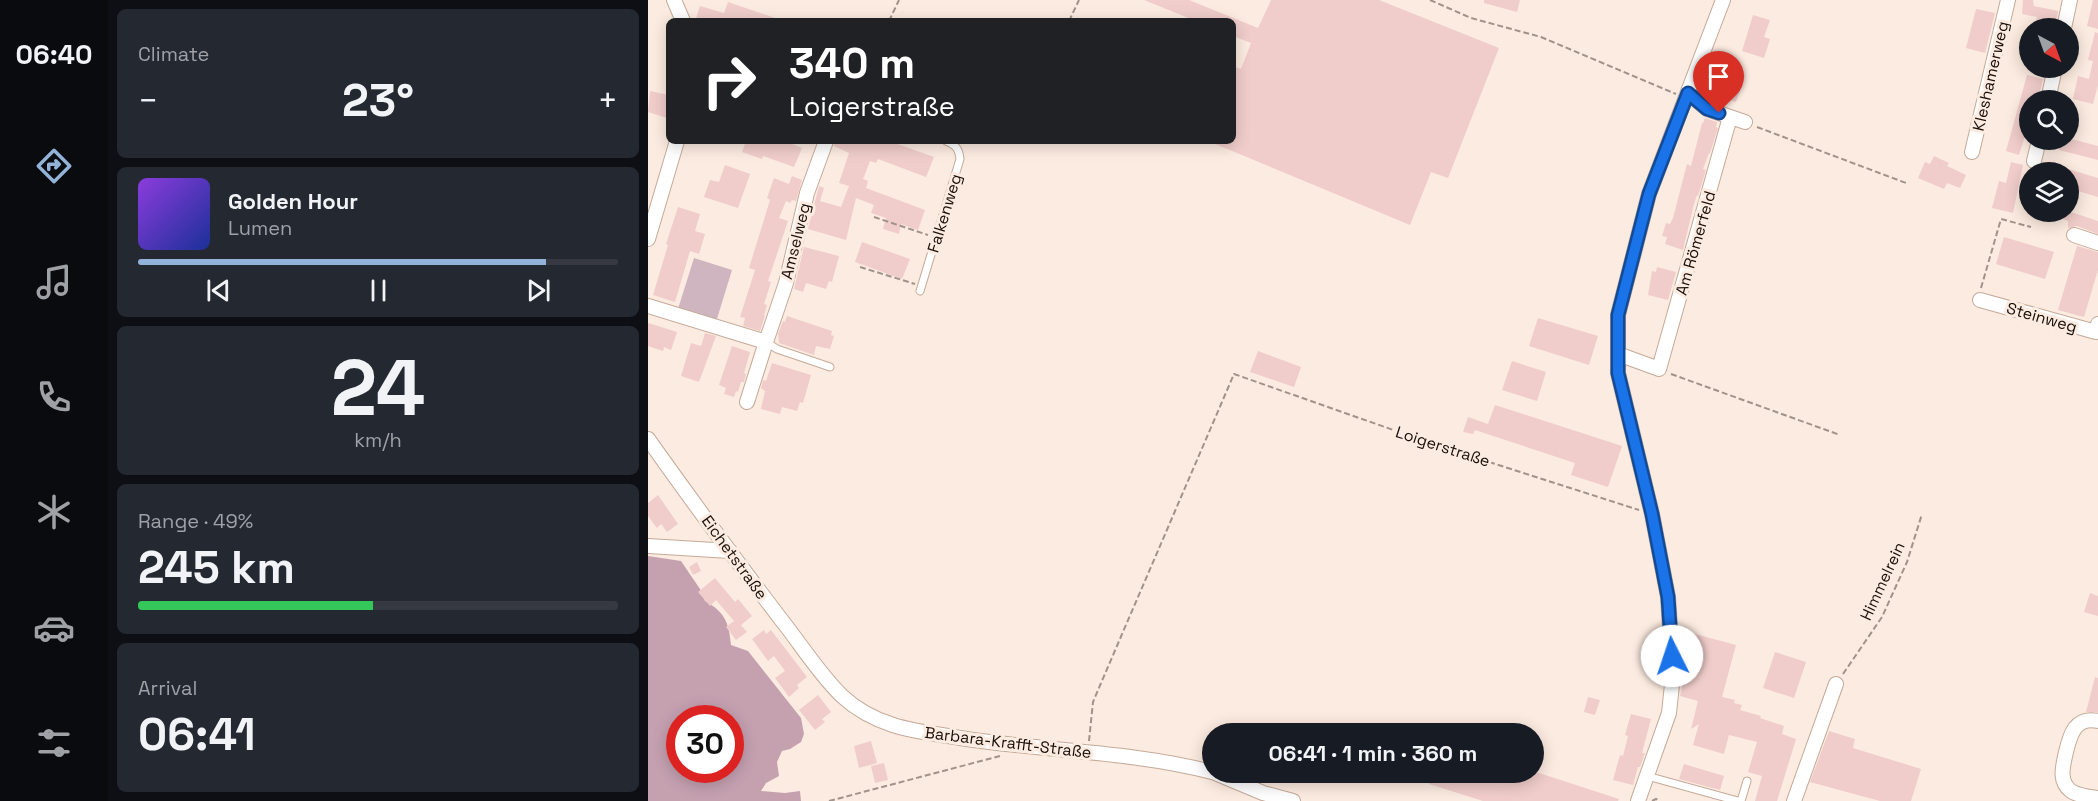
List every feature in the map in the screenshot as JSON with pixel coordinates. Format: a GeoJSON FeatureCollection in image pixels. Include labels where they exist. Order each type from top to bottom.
{"type":"FeatureCollection","features":[{"type":"Feature","properties":{"kind":"street"},"geometry":{"type":"LineString","coordinates":[[674,0],[682,18]]}},
{"type":"Feature","properties":{"kind":"street"},"geometry":{"type":"LineString","coordinates":[[1638,801],[1669,713],[1673,675],[1668,597],[1652,514],[1618,373],[1618,315],[1649,194],[1723,0]]}},
{"type":"Feature","properties":{"kind":"street","name":"Kleshamerweg"},"geometry":{"type":"LineString","coordinates":[[1972,152],[2008,0]]}},
{"type":"Feature","properties":{"kind":"street"},"geometry":{"type":"LineString","coordinates":[[2066,18],[2070,0]]}},
{"type":"Feature","properties":{"kind":"street"},"geometry":{"type":"LineString","coordinates":[[1687,96],[1707,109],[1745,122]]}},
{"type":"Feature","properties":{"kind":"street","name":"Am Römerfeld"},"geometry":{"type":"LineString","coordinates":[[1659,369],[1730,117]]}},
{"type":"Feature","properties":{"kind":"street"},"geometry":{"type":"LineString","coordinates":[[648,239],[676,144]]}},
{"type":"Feature","properties":{"kind":"street","name":"Amselweg"},"geometry":{"type":"LineString","coordinates":[[747,402],[786,283],[807,193],[825,144]]}},
{"type":"Feature","properties":{"kind":"street"},"geometry":{"type":"LineString","coordinates":[[2034,161],[2036,150]]}},
{"type":"Feature","properties":{"kind":"street"},"geometry":{"type":"LineString","coordinates":[[2074,235],[2098,243]]}},
{"type":"Feature","properties":{"kind":"street","name":"Steinweg"},"geometry":{"type":"LineString","coordinates":[[1980,300],[2096,332],[2098,324]]}},
{"type":"Feature","properties":{"kind":"street"},"geometry":{"type":"LineString","coordinates":[[648,306],[766,342]]}},
{"type":"Feature","properties":{"kind":"street"},"geometry":{"type":"LineString","coordinates":[[1618,354],[1659,369]]}},
{"type":"Feature","properties":{"kind":"street","name":"Eichetstraße"},"geometry":{"type":"LineString","coordinates":[[648,439],[823,673]]}},
{"type":"Feature","properties":{"kind":"street"},"geometry":{"type":"LineString","coordinates":[[648,546],[730,551]]}},
{"type":"Feature","properties":{"kind":"street","name":"Barbara-Krafft-Straße"},"geometry":{"type":"LineString","coordinates":[[823,673],[842,696],[861,711],[894,726],[1026,747],[1088,752],[1202,770]]}},
{"type":"Feature","properties":{"kind":"street"},"geometry":{"type":"LineString","coordinates":[[1794,801],[1836,684]]}},
{"type":"Feature","properties":{"kind":"street"},"geometry":{"type":"LineString","coordinates":[[2098,721],[2086,721],[2071,733],[2062,773],[2065,785],[2071,791],[2098,798]]}},
{"type":"Feature","properties":{"kind":"street","name":"Barbara-Krafft-Straße"},"geometry":{"type":"LineString","coordinates":[[1239,783],[1291,801]]}},
{"type":"Feature","properties":{"kind":"lane","name":"Falkenweg"},"geometry":{"type":"LineString","coordinates":[[920,288],[960,159],[959,150],[954,144]]}},
{"type":"Feature","properties":{"kind":"lane"},"geometry":{"type":"LineString","coordinates":[[766,342],[777,349],[830,367]]}},
{"type":"Feature","properties":{"kind":"lane"},"geometry":{"type":"LineString","coordinates":[[1647,776],[1739,801],[1747,781]]}},
{"type":"Feature","properties":{"kind":"path"},"geometry":{"type":"LineString","coordinates":[[890,18],[899,0]]}},
{"type":"Feature","properties":{"kind":"path"},"geometry":{"type":"LineString","coordinates":[[1070,18],[1079,0]]}},
{"type":"Feature","properties":{"kind":"path"},"geometry":{"type":"LineString","coordinates":[[1430,0],[1471,18],[1541,37],[1687,96]]}},
{"type":"Feature","properties":{"kind":"path"},"geometry":{"type":"LineString","coordinates":[[1745,122],[1906,183]]}},
{"type":"Feature","properties":{"kind":"path"},"geometry":{"type":"LineString","coordinates":[[874,217],[936,238]]}},
{"type":"Feature","properties":{"kind":"path"},"geometry":{"type":"LineString","coordinates":[[1980,300],[1979,296],[2001,219],[2031,227]]}},
{"type":"Feature","properties":{"kind":"path"},"geometry":{"type":"LineString","coordinates":[[860,267],[920,288]]}},
{"type":"Feature","properties":{"kind":"path"},"geometry":{"type":"LineString","coordinates":[[1659,369],[1840,435]]}},
{"type":"Feature","properties":{"kind":"path","name":"Loigerstraße"},"geometry":{"type":"LineString","coordinates":[[1088,752],[1089,723],[1093,702],[1234,375],[1436,445],[1652,514]]}},
{"type":"Feature","properties":{"kind":"path","name":"Himmelrein"},"geometry":{"type":"LineString","coordinates":[[1836,684],[1882,616],[1907,562],[1922,514]]}},
{"type":"Feature","properties":{"kind":"path"},"geometry":{"type":"LineString","coordinates":[[829,801],[990,760],[1026,747]]}},
{"type":"Feature","properties":{"kind":"path"},"geometry":{"type":"LineString","coordinates":[[1652,801],[1656,799],[1660,801]]}},
{"type":"Feature","properties":{"kind":"shaded area"},"geometry":{"type":"Polygon","coordinates":[[[694,258],[732,270],[716,322],[678,309],[694,258]]]}},
{"type":"Feature","properties":{"kind":"shaded area"},"geometry":{"type":"Polygon","coordinates":[[[648,556],[681,561],[700,589],[705,601],[717,609],[725,619],[731,645],[748,651],[801,718],[804,734],[801,742],[782,751],[777,762],[779,776],[766,783],[761,791],[785,793],[800,791],[801,801],[648,801],[648,556]]]}},
{"type":"Feature","properties":{"kind":"building"},"geometry":{"type":"Polygon","coordinates":[[[1144,0],[1189,0],[1233,18],[1189,18],[1144,0]]]}},
{"type":"Feature","properties":{"kind":"building"},"geometry":{"type":"Polygon","coordinates":[[[1271,0],[1379,0],[1499,48],[1448,178],[1431,172],[1410,225],[1215,144],[1236,144],[1236,67],[1241,69],[1251,43],[1236,37],[1236,19],[1258,28],[1271,0]]]}},
{"type":"Feature","properties":{"kind":"building"},"geometry":{"type":"Polygon","coordinates":[[[1484,0],[1520,0],[1517,12],[1484,3],[1484,0]]]}},
{"type":"Feature","properties":{"kind":"building"},"geometry":{"type":"Polygon","coordinates":[[[2023,0],[2033,0],[2034,6],[2058,11],[2057,18],[2037,18],[2022,14],[2023,0]]]}},
{"type":"Feature","properties":{"kind":"building"},"geometry":{"type":"Polygon","coordinates":[[[2093,0],[2098,0],[2098,29],[2087,26],[2093,0]]]}},
{"type":"Feature","properties":{"kind":"building"},"geometry":{"type":"Polygon","coordinates":[[[728,2],[775,18],[696,18],[700,6],[724,13],[728,2]]]}},
{"type":"Feature","properties":{"kind":"building"},"geometry":{"type":"Polygon","coordinates":[[[1976,9],[1995,13],[1985,53],[1966,48],[1976,9]]]}},
{"type":"Feature","properties":{"kind":"building"},"geometry":{"type":"Polygon","coordinates":[[[1753,15],[1770,20],[1764,37],[1770,39],[1764,58],[1742,51],[1753,15]]]}},
{"type":"Feature","properties":{"kind":"building"},"geometry":{"type":"Polygon","coordinates":[[[2095,32],[2098,33],[2098,85],[2093,104],[2079,100],[2079,90],[2075,90],[2079,76],[2089,79],[2093,61],[2088,60],[2095,32]]]}},
{"type":"Feature","properties":{"kind":"building"},"geometry":{"type":"Polygon","coordinates":[[[1719,66],[1745,75],[1736,102],[1710,93],[1719,66]]]}},
{"type":"Feature","properties":{"kind":"building"},"geometry":{"type":"Polygon","coordinates":[[[2026,78],[2043,79],[2040,90],[2023,90],[2026,78]]]}},
{"type":"Feature","properties":{"kind":"building"},"geometry":{"type":"Polygon","coordinates":[[[650,91],[666,94],[666,118],[648,112],[650,91]]]}},
{"type":"Feature","properties":{"kind":"building"},"geometry":{"type":"Polygon","coordinates":[[[2019,104],[2021,150],[2019,155],[2006,151],[2019,104]]]}},
{"type":"Feature","properties":{"kind":"building"},"geometry":{"type":"Polygon","coordinates":[[[1705,118],[1717,122],[1716,127],[1718,128],[1703,169],[1706,170],[1694,204],[1683,250],[1665,244],[1667,237],[1662,236],[1666,223],[1670,224],[1673,218],[1687,164],[1691,166],[1705,118]]]}},
{"type":"Feature","properties":{"kind":"building"},"geometry":{"type":"Polygon","coordinates":[[[2079,141],[2098,146],[2098,160],[2059,150],[2079,150],[2079,141]]]}},
{"type":"Feature","properties":{"kind":"building"},"geometry":{"type":"Polygon","coordinates":[[[745,144],[792,144],[802,148],[794,167],[763,156],[762,159],[742,152],[745,144]]]}},
{"type":"Feature","properties":{"kind":"building"},"geometry":{"type":"Polygon","coordinates":[[[834,144],[897,144],[934,157],[926,177],[878,159],[876,163],[870,161],[863,179],[868,181],[866,188],[925,210],[918,230],[901,224],[899,234],[883,229],[886,218],[871,213],[874,205],[856,198],[846,240],[808,229],[819,186],[824,188],[820,201],[841,207],[849,186],[839,183],[849,153],[834,146],[834,144]]]}},
{"type":"Feature","properties":{"kind":"building"},"geometry":{"type":"Polygon","coordinates":[[[1934,156],[1949,163],[1947,166],[1966,175],[1960,188],[1947,183],[1944,189],[1918,178],[1925,162],[1930,164],[1934,156]]]}},
{"type":"Feature","properties":{"kind":"building"},"geometry":{"type":"Polygon","coordinates":[[[2011,162],[2019,164],[2019,184],[2013,213],[1992,208],[1999,181],[2006,183],[2011,162]]]}},
{"type":"Feature","properties":{"kind":"building"},"geometry":{"type":"Polygon","coordinates":[[[725,165],[750,174],[738,208],[704,197],[710,180],[719,182],[725,165]]]}},
{"type":"Feature","properties":{"kind":"building"},"geometry":{"type":"Polygon","coordinates":[[[2079,172],[2098,178],[2098,197],[2079,191],[2079,172]]]}},
{"type":"Feature","properties":{"kind":"building"},"geometry":{"type":"Polygon","coordinates":[[[792,176],[802,180],[796,201],[792,200],[790,203],[786,201],[779,218],[788,221],[768,281],[771,282],[764,304],[767,305],[760,331],[743,326],[745,318],[740,317],[755,270],[749,268],[770,200],[767,198],[774,178],[789,184],[792,176]]]}},
{"type":"Feature","properties":{"kind":"building"},"geometry":{"type":"Polygon","coordinates":[[[678,207],[700,214],[695,231],[705,234],[699,254],[690,251],[675,302],[653,295],[678,207]]]}},
{"type":"Feature","properties":{"kind":"building"},"geometry":{"type":"Polygon","coordinates":[[[2079,215],[2098,221],[2098,234],[2077,226],[2068,228],[2068,222],[2079,222],[2079,215]]]}},
{"type":"Feature","properties":{"kind":"building"},"geometry":{"type":"Polygon","coordinates":[[[2004,237],[2054,252],[2045,279],[1996,264],[2004,237]]]}},
{"type":"Feature","properties":{"kind":"building"},"geometry":{"type":"Polygon","coordinates":[[[862,242],[910,259],[902,279],[855,262],[862,242]]]}},
{"type":"Feature","properties":{"kind":"building"},"geometry":{"type":"Polygon","coordinates":[[[2077,246],[2098,252],[2098,270],[2084,317],[2058,310],[2077,246]]]}},
{"type":"Feature","properties":{"kind":"building"},"geometry":{"type":"Polygon","coordinates":[[[804,247],[839,256],[832,282],[829,281],[826,289],[806,283],[803,292],[794,289],[804,247]]]}},
{"type":"Feature","properties":{"kind":"building"},"geometry":{"type":"Polygon","coordinates":[[[1657,267],[1676,272],[1668,300],[1648,295],[1652,271],[1656,272],[1657,267]]]}},
{"type":"Feature","properties":{"kind":"building"},"geometry":{"type":"Polygon","coordinates":[[[787,316],[832,331],[831,335],[834,336],[830,349],[816,346],[814,355],[779,343],[778,334],[787,316]]]}},
{"type":"Feature","properties":{"kind":"building"},"geometry":{"type":"Polygon","coordinates":[[[1538,318],[1598,336],[1589,365],[1529,346],[1538,318]]]}},
{"type":"Feature","properties":{"kind":"building"},"geometry":{"type":"Polygon","coordinates":[[[648,323],[677,332],[671,350],[664,347],[663,351],[648,346],[648,323]]]}},
{"type":"Feature","properties":{"kind":"building"},"geometry":{"type":"Polygon","coordinates":[[[705,333],[716,336],[699,382],[681,376],[691,343],[701,346],[705,333]]]}},
{"type":"Feature","properties":{"kind":"building"},"geometry":{"type":"Polygon","coordinates":[[[732,346],[750,352],[744,382],[741,382],[734,397],[724,394],[726,388],[719,385],[732,346]]]}},
{"type":"Feature","properties":{"kind":"building"},"geometry":{"type":"Polygon","coordinates":[[[1258,351],[1301,367],[1294,387],[1250,372],[1258,351]]]}},
{"type":"Feature","properties":{"kind":"building"},"geometry":{"type":"Polygon","coordinates":[[[1512,361],[1546,372],[1537,401],[1502,390],[1512,361]]]}},
{"type":"Feature","properties":{"kind":"building"},"geometry":{"type":"Polygon","coordinates":[[[772,363],[811,375],[803,403],[800,402],[797,411],[782,407],[780,414],[761,409],[765,391],[761,388],[772,363]]]}},
{"type":"Feature","properties":{"kind":"building"},"geometry":{"type":"Polygon","coordinates":[[[1495,405],[1622,446],[1608,487],[1571,475],[1575,463],[1475,430],[1473,434],[1463,432],[1468,417],[1488,424],[1495,405]]]}},
{"type":"Feature","properties":{"kind":"building"},"geometry":{"type":"Polygon","coordinates":[[[658,495],[678,524],[667,532],[661,524],[657,528],[648,516],[648,503],[658,495]]]}},
{"type":"Feature","properties":{"kind":"building"},"geometry":{"type":"Polygon","coordinates":[[[697,562],[701,571],[693,575],[689,567],[697,562]]]}},
{"type":"Feature","properties":{"kind":"building"},"geometry":{"type":"Polygon","coordinates":[[[715,578],[735,602],[738,599],[752,616],[741,625],[747,632],[736,640],[726,627],[734,621],[716,600],[710,606],[698,592],[715,578]]]}},
{"type":"Feature","properties":{"kind":"building"},"geometry":{"type":"Polygon","coordinates":[[[2090,593],[2098,596],[2098,616],[2084,612],[2090,593]]]}},
{"type":"Feature","properties":{"kind":"building"},"geometry":{"type":"Polygon","coordinates":[[[764,630],[766,634],[771,630],[807,677],[797,685],[799,688],[789,697],[775,678],[785,671],[774,656],[768,661],[752,639],[764,630]]]}},
{"type":"Feature","properties":{"kind":"building"},"geometry":{"type":"Polygon","coordinates":[[[1695,634],[1736,645],[1722,697],[1735,700],[1734,703],[1742,705],[1740,710],[1784,726],[1782,734],[1796,739],[1777,801],[1755,801],[1762,776],[1748,772],[1757,742],[1729,735],[1724,754],[1693,745],[1699,724],[1691,729],[1698,701],[1680,696],[1695,634]]]}},
{"type":"Feature","properties":{"kind":"building"},"geometry":{"type":"Polygon","coordinates":[[[1775,652],[1806,662],[1794,698],[1763,688],[1775,652]]]}},
{"type":"Feature","properties":{"kind":"building"},"geometry":{"type":"Polygon","coordinates":[[[2095,677],[2098,678],[2098,712],[2086,712],[2095,677]]]}},
{"type":"Feature","properties":{"kind":"building"},"geometry":{"type":"Polygon","coordinates":[[[818,695],[831,712],[822,719],[825,722],[815,730],[799,710],[818,695]]]}},
{"type":"Feature","properties":{"kind":"building"},"geometry":{"type":"Polygon","coordinates":[[[1588,697],[1600,700],[1595,715],[1584,712],[1588,697]]]}},
{"type":"Feature","properties":{"kind":"building"},"geometry":{"type":"Polygon","coordinates":[[[1631,714],[1651,719],[1642,753],[1645,753],[1633,785],[1613,780],[1620,755],[1623,756],[1628,736],[1625,735],[1631,714]]]}},
{"type":"Feature","properties":{"kind":"building"},"geometry":{"type":"Polygon","coordinates":[[[1829,731],[1855,739],[1853,748],[1921,769],[1911,801],[1880,801],[1810,782],[1829,731]]]}},
{"type":"Feature","properties":{"kind":"building"},"geometry":{"type":"Polygon","coordinates":[[[871,741],[877,763],[859,768],[854,746],[871,741]]]}},
{"type":"Feature","properties":{"kind":"building"},"geometry":{"type":"Polygon","coordinates":[[[884,763],[888,780],[875,783],[871,766],[884,763]]]}},
{"type":"Feature","properties":{"kind":"building"},"geometry":{"type":"Polygon","coordinates":[[[1684,764],[1724,776],[1720,790],[1679,779],[1684,764]]]}},
{"type":"Feature","properties":{"kind":"building"},"geometry":{"type":"Polygon","coordinates":[[[1544,775],[1619,799],[1618,801],[1483,801],[1429,784],[1544,783],[1544,775]]]}},
{"type":"Feature","properties":{"kind":"route"},"geometry":{"type":"LineString","coordinates":[[1672,656],[1668,597],[1652,514],[1618,373],[1618,315],[1649,194],[1688,93],[1707,109],[1719,113]]}}]}
